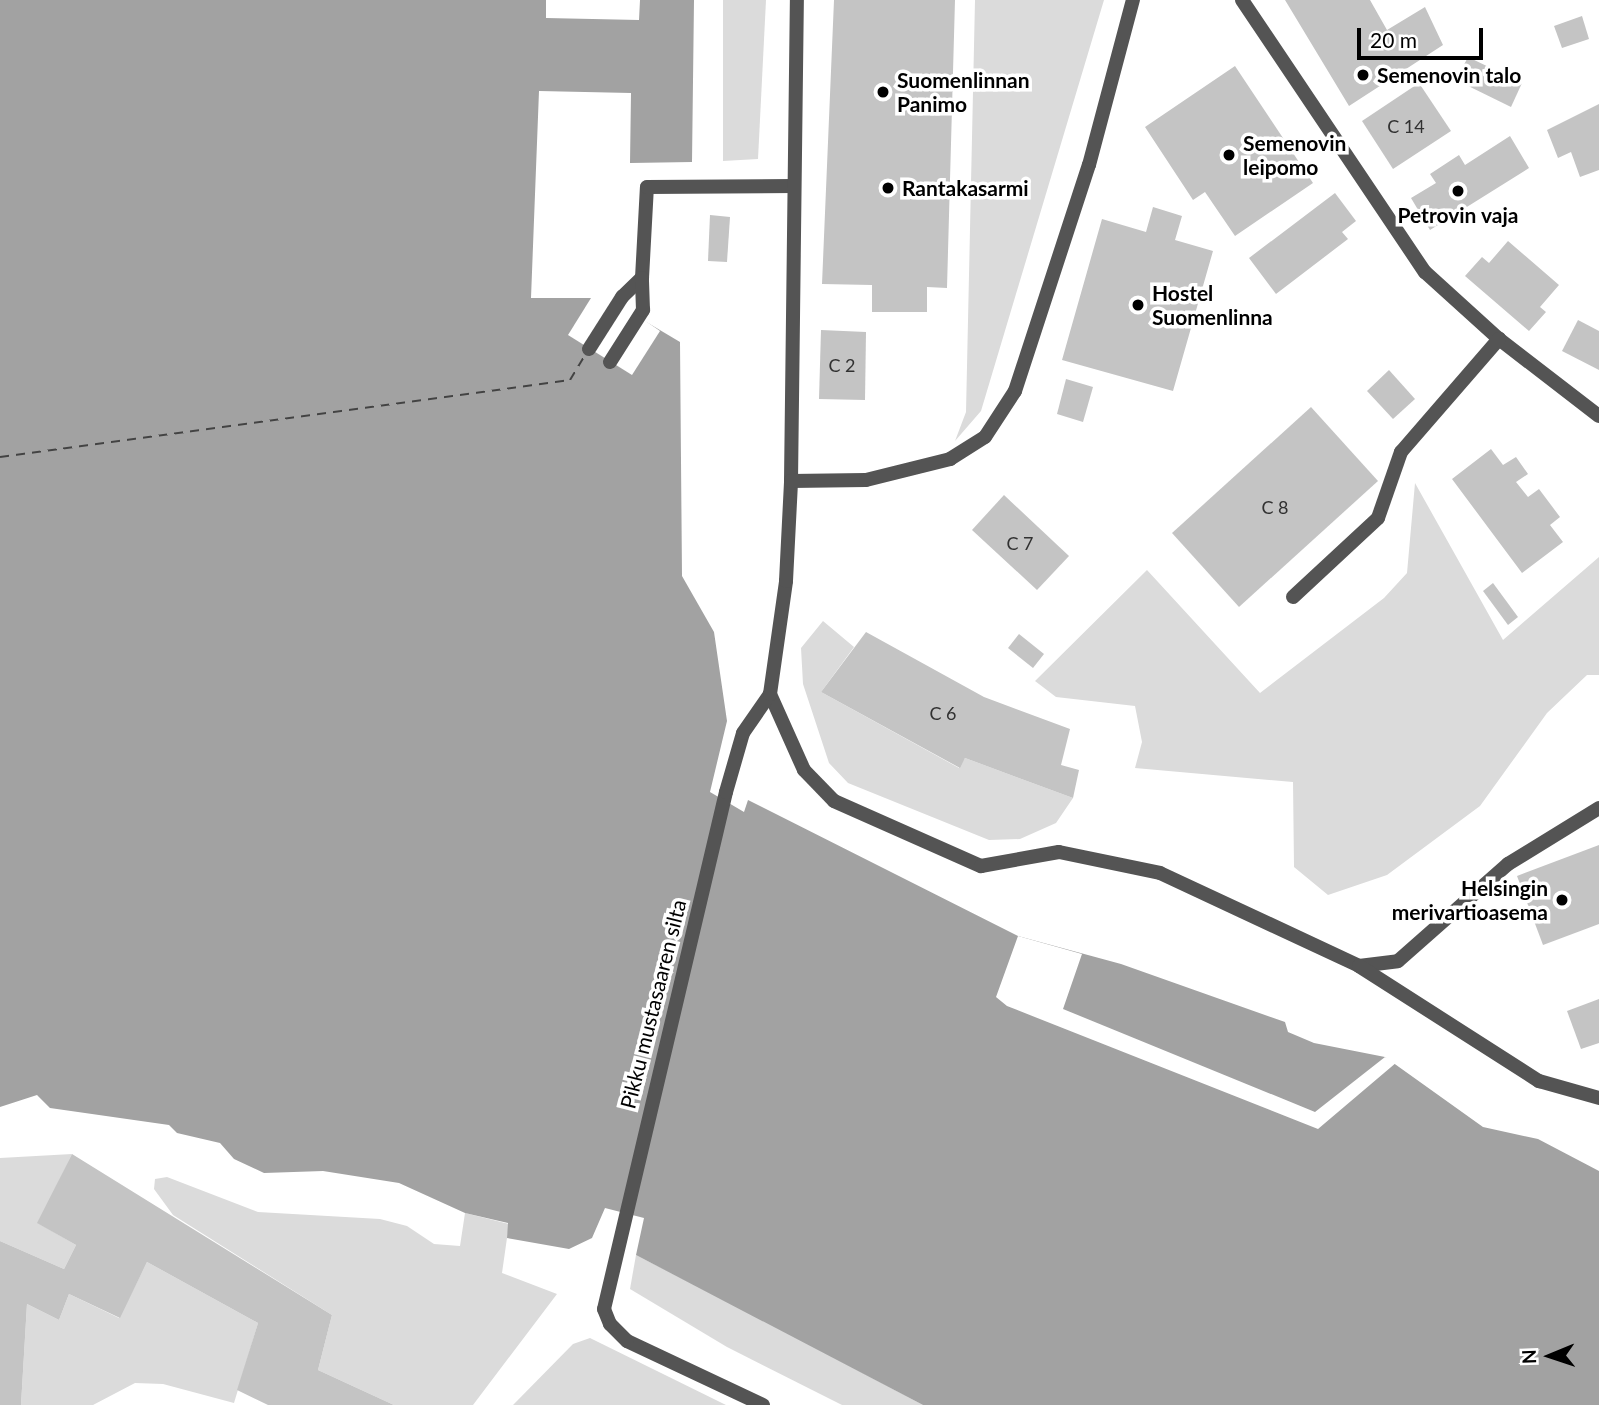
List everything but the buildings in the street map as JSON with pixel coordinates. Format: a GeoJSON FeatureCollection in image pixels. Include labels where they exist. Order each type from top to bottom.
{"type":"FeatureCollection","features":[{"type":"Feature","properties":{"kind":"lane"},"geometry":{"type":"LineString","coordinates":[[797,0],[791,481],[786,581],[770,694],[804,770],[834,801],[981,866],[1059,852],[1160,873],[1359,966],[1539,1081],[1599,1098]]}},
{"type":"Feature","properties":{"kind":"lane"},"geometry":{"type":"LineString","coordinates":[[791,481],[866,480],[950,459],[985,437],[1015,391],[1089,165],[1133,0]]}},
{"type":"Feature","properties":{"kind":"lane"},"geometry":{"type":"LineString","coordinates":[[1242,0],[1425,272],[1499,339],[1599,416]]}},
{"type":"Feature","properties":{"kind":"lane"},"geometry":{"type":"LineString","coordinates":[[610,362],[643,310],[647,187],[794,186]]}},
{"type":"Feature","properties":{"kind":"lane"},"geometry":{"type":"LineString","coordinates":[[589,349],[622,297],[642,278]]}},
{"type":"Feature","properties":{"kind":"lane"},"geometry":{"type":"LineString","coordinates":[[1293,597],[1378,518],[1401,452],[1499,339]]}},
{"type":"Feature","properties":{"kind":"lane","name":"Pikku mustasaaren silta"},"geometry":{"type":"LineString","coordinates":[[763,1405],[627,1341],[610,1324],[604,1292],[726,792],[743,733],[770,694]]}},
{"type":"Feature","properties":{"kind":"lane"},"geometry":{"type":"LineString","coordinates":[[1359,966],[1398,961],[1508,864],[1599,808]]}},
{"type":"Feature","properties":{"kind":"shaded area"},"geometry":{"type":"Polygon","coordinates":[[[0,0],[546,0],[546,18],[639,20],[640,0],[694,0],[692,162],[630,163],[631,93],[539,91],[531,298],[606,298],[680,342],[682,576],[714,632],[727,721],[710,792],[744,812],[748,800],[1018,936],[1121,964],[1285,1022],[1288,1032],[1314,1043],[1385,1057],[1483,1127],[1538,1139],[1599,1171],[1599,1405],[923,1405],[636,1255],[644,1218],[605,1208],[592,1238],[569,1249],[507,1238],[508,1223],[465,1213],[399,1183],[323,1171],[264,1173],[234,1159],[220,1143],[177,1133],[169,1125],[50,1108],[37,1095],[0,1107],[0,0]]]}},
{"type":"Feature","properties":{"kind":"shaded area"},"geometry":{"type":"Polygon","coordinates":[[[723,0],[766,0],[758,159],[723,161],[723,0]]]}},
{"type":"Feature","properties":{"kind":"shaded area"},"geometry":{"type":"Polygon","coordinates":[[[975,0],[1104,0],[981,411],[955,441],[966,412],[975,0]]]}},
{"type":"Feature","properties":{"kind":"shaded area"},"geometry":{"type":"Polygon","coordinates":[[[1415,483],[1503,640],[1599,557],[1599,675],[1587,675],[1547,713],[1480,806],[1387,875],[1328,895],[1294,867],[1293,782],[1135,768],[1142,742],[1135,706],[1056,697],[1035,681],[1147,570],[1260,693],[1384,598],[1407,573],[1415,483]]]}},
{"type":"Feature","properties":{"kind":"shaded area"},"geometry":{"type":"Polygon","coordinates":[[[823,621],[854,647],[821,692],[959,768],[965,758],[1073,798],[1056,823],[1020,839],[989,840],[848,783],[829,763],[803,684],[801,648],[823,621]]]}},
{"type":"Feature","properties":{"kind":"shaded area"},"geometry":{"type":"Polygon","coordinates":[[[72,1154],[38,1223],[76,1245],[64,1269],[0,1241],[0,1158],[72,1154]]]}},
{"type":"Feature","properties":{"kind":"shaded area"},"geometry":{"type":"Polygon","coordinates":[[[167,1177],[258,1212],[380,1219],[407,1226],[434,1244],[460,1246],[465,1213],[509,1224],[502,1273],[557,1294],[473,1405],[394,1405],[318,1370],[332,1315],[173,1215],[154,1189],[155,1179],[167,1177]]]}},
{"type":"Feature","properties":{"kind":"shaded area"},"geometry":{"type":"Polygon","coordinates":[[[636,1255],[923,1405],[842,1405],[727,1347],[630,1289],[636,1255]]]}},
{"type":"Feature","properties":{"kind":"shaded area"},"geometry":{"type":"Polygon","coordinates":[[[147,1262],[258,1323],[234,1403],[163,1384],[135,1383],[93,1405],[21,1405],[27,1304],[59,1320],[69,1294],[119,1318],[147,1262]]]}},
{"type":"Feature","properties":{"kind":"shaded area"},"geometry":{"type":"Polygon","coordinates":[[[590,1338],[726,1405],[513,1405],[573,1344],[590,1338]]]}},
{"type":"Feature","properties":{"kind":"pier"},"geometry":{"type":"Polygon","coordinates":[[[608,295],[660,331],[632,375],[568,335],[591,298],[608,295]]]}},
{"type":"Feature","properties":{"kind":"pier"},"geometry":{"type":"Polygon","coordinates":[[[1018,936],[1082,954],[1063,1009],[1315,1112],[1385,1057],[1397,1062],[1318,1129],[1007,1006],[996,997],[1018,936]]]}},
{"type":"Feature","properties":{"kind":"ferry route"},"geometry":{"type":"LineString","coordinates":[[0,457],[570,380],[585,355]]}},
{"type":"Feature","properties":{"kind":"place","name":"Semenovin talo"},"geometry":{"type":"Point","coordinates":[1363,75]}},
{"type":"Feature","properties":{"kind":"place","name":"Suomenlinnan Panimo"},"geometry":{"type":"Point","coordinates":[883,92]}},
{"type":"Feature","properties":{"kind":"place","name":"Semenovin leipomo"},"geometry":{"type":"Point","coordinates":[1229,155]}},
{"type":"Feature","properties":{"kind":"place","name":"Rantakasarmi"},"geometry":{"type":"Point","coordinates":[888,188]}},
{"type":"Feature","properties":{"kind":"place","name":"Petrovin vaja"},"geometry":{"type":"Point","coordinates":[1458,191]}},
{"type":"Feature","properties":{"kind":"place","name":"Hostel Suomenlinna"},"geometry":{"type":"Point","coordinates":[1138,305]}},
{"type":"Feature","properties":{"kind":"place","name":"Helsingin merivartioasema"},"geometry":{"type":"Point","coordinates":[1562,900]}}]}
